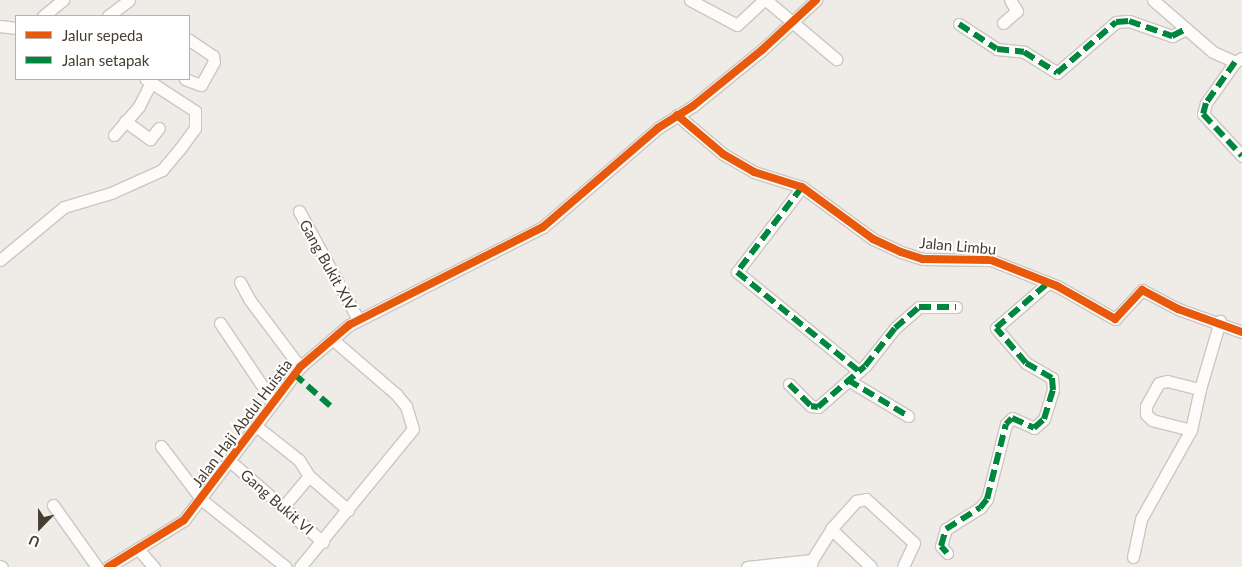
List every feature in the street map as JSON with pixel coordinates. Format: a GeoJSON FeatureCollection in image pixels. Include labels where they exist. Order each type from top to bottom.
{"type":"FeatureCollection","features":[{"type":"Feature","properties":{"kind":"street"},"geometry":{"type":"LineString","coordinates":[[44,15],[63,0]]}},
{"type":"Feature","properties":{"kind":"street"},"geometry":{"type":"LineString","coordinates":[[109,15],[129,0]]}},
{"type":"Feature","properties":{"kind":"street"},"geometry":{"type":"LineString","coordinates":[[690,0],[741,25],[765,0],[836,59]]}},
{"type":"Feature","properties":{"kind":"street","name":"Jalan Haji Abdul Huistia"},"geometry":{"type":"LineString","coordinates":[[108,567],[139,550],[184,520],[231,462],[300,367],[332,338],[358,319],[482,260],[543,227],[676,114],[762,50],[816,0]]}},
{"type":"Feature","properties":{"kind":"street"},"geometry":{"type":"LineString","coordinates":[[1003,23],[1017,11],[1011,0]]}},
{"type":"Feature","properties":{"kind":"street"},"geometry":{"type":"LineString","coordinates":[[1153,0],[1213,52],[1239,60],[1206,103],[1203,114],[1242,156]]}},
{"type":"Feature","properties":{"kind":"street"},"geometry":{"type":"LineString","coordinates":[[959,24],[997,49],[1024,52],[1057,74],[1116,22],[1129,21],[1172,36],[1186,29]]}},
{"type":"Feature","properties":{"kind":"street"},"geometry":{"type":"LineString","coordinates":[[0,26],[15,28]]}},
{"type":"Feature","properties":{"kind":"street"},"geometry":{"type":"LineString","coordinates":[[188,80],[201,85],[214,62],[213,56],[190,41]]}},
{"type":"Feature","properties":{"kind":"street"},"geometry":{"type":"LineString","coordinates":[[0,260],[64,207],[111,193],[162,170],[195,128],[195,111],[148,80],[126,121],[114,135]]}},
{"type":"Feature","properties":{"kind":"street","name":"Jalan Limbu"},"geometry":{"type":"LineString","coordinates":[[676,114],[723,154],[754,172],[802,187],[873,239],[901,252],[923,259],[991,260],[1048,283],[1115,319],[1142,290],[1178,308],[1220,321],[1242,332]]}},
{"type":"Feature","properties":{"kind":"street"},"geometry":{"type":"LineString","coordinates":[[126,121],[150,139],[159,128]]}},
{"type":"Feature","properties":{"kind":"street"},"geometry":{"type":"LineString","coordinates":[[802,187],[737,272],[859,371]]}},
{"type":"Feature","properties":{"kind":"street","name":"Gang Bukit XIV"},"geometry":{"type":"LineString","coordinates":[[299,211],[358,319]]}},
{"type":"Feature","properties":{"kind":"street"},"geometry":{"type":"LineString","coordinates":[[240,282],[248,299],[300,367]]}},
{"type":"Feature","properties":{"kind":"street"},"geometry":{"type":"LineString","coordinates":[[947,552],[941,546],[946,529],[980,508],[987,499],[1006,424],[1012,418],[1034,428],[1044,419],[1053,390],[1052,378],[1026,363],[996,326],[1048,283]]}},
{"type":"Feature","properties":{"kind":"street"},"geometry":{"type":"LineString","coordinates":[[789,384],[814,408],[859,371],[882,348],[895,328],[920,307],[956,307]]}},
{"type":"Feature","properties":{"kind":"street"},"geometry":{"type":"LineString","coordinates":[[1133,556],[1141,519],[1191,430],[1200,389],[1220,321]]}},
{"type":"Feature","properties":{"kind":"street"},"geometry":{"type":"LineString","coordinates":[[220,323],[273,402]]}},
{"type":"Feature","properties":{"kind":"street"},"geometry":{"type":"LineString","coordinates":[[300,567],[413,429],[406,406],[396,394],[332,338]]}},
{"type":"Feature","properties":{"kind":"street"},"geometry":{"type":"LineString","coordinates":[[848,380],[908,416]]}},
{"type":"Feature","properties":{"kind":"street"},"geometry":{"type":"LineString","coordinates":[[1191,430],[1152,420],[1146,414],[1146,406],[1159,384],[1167,381],[1200,389]]}},
{"type":"Feature","properties":{"kind":"street"},"geometry":{"type":"LineString","coordinates":[[256,426],[299,460],[308,476],[348,510]]}},
{"type":"Feature","properties":{"kind":"street"},"geometry":{"type":"LineString","coordinates":[[161,446],[202,500],[286,567]]}},
{"type":"Feature","properties":{"kind":"street","name":"Gang Bukit VI"},"geometry":{"type":"LineString","coordinates":[[231,462],[322,542]]}},
{"type":"Feature","properties":{"kind":"street"},"geometry":{"type":"LineString","coordinates":[[283,507],[308,476]]}},
{"type":"Feature","properties":{"kind":"street"},"geometry":{"type":"LineString","coordinates":[[746,567],[811,563],[831,529],[856,501],[866,499],[914,542],[903,567]]}},
{"type":"Feature","properties":{"kind":"street"},"geometry":{"type":"LineString","coordinates":[[53,505],[97,567]]}},
{"type":"Feature","properties":{"kind":"street"},"geometry":{"type":"LineString","coordinates":[[831,529],[871,567]]}},
{"type":"Feature","properties":{"kind":"street"},"geometry":{"type":"LineString","coordinates":[[139,550],[154,567]]}},
{"type":"Feature","properties":{"kind":"marked path"},"geometry":{"type":"LineString","coordinates":[[959,24],[997,49],[1024,52],[1057,73],[1116,22],[1129,21],[1172,36],[1186,29]]}},
{"type":"Feature","properties":{"kind":"marked path"},"geometry":{"type":"LineString","coordinates":[[1235,62],[1206,103],[1203,114],[1242,156]]}},
{"type":"Feature","properties":{"kind":"marked path"},"geometry":{"type":"LineString","coordinates":[[802,187],[737,272],[859,371]]}},
{"type":"Feature","properties":{"kind":"marked path"},"geometry":{"type":"LineString","coordinates":[[947,553],[941,546],[946,529],[980,508],[987,499],[1006,424],[1012,418],[1034,428],[1044,419],[1053,390],[1052,378],[1026,363],[996,328],[1048,283]]}},
{"type":"Feature","properties":{"kind":"marked path"},"geometry":{"type":"LineString","coordinates":[[789,384],[811,406],[818,407],[865,366],[895,328],[919,307],[956,307]]}},
{"type":"Feature","properties":{"kind":"marked path"},"geometry":{"type":"LineString","coordinates":[[294,374],[334,409]]}},
{"type":"Feature","properties":{"kind":"marked path"},"geometry":{"type":"LineString","coordinates":[[848,380],[908,416]]}},
{"type":"Feature","properties":{"kind":"cycle path"},"geometry":{"type":"LineString","coordinates":[[108,567],[184,520],[300,367],[349,325],[543,227],[658,128],[693,106],[762,50],[816,0]]}},
{"type":"Feature","properties":{"kind":"cycle path"},"geometry":{"type":"LineString","coordinates":[[677,115],[723,154],[754,172],[802,187],[873,239],[901,252],[923,259],[991,260],[1057,286],[1115,319],[1142,290],[1178,309],[1242,332]]}}]}
